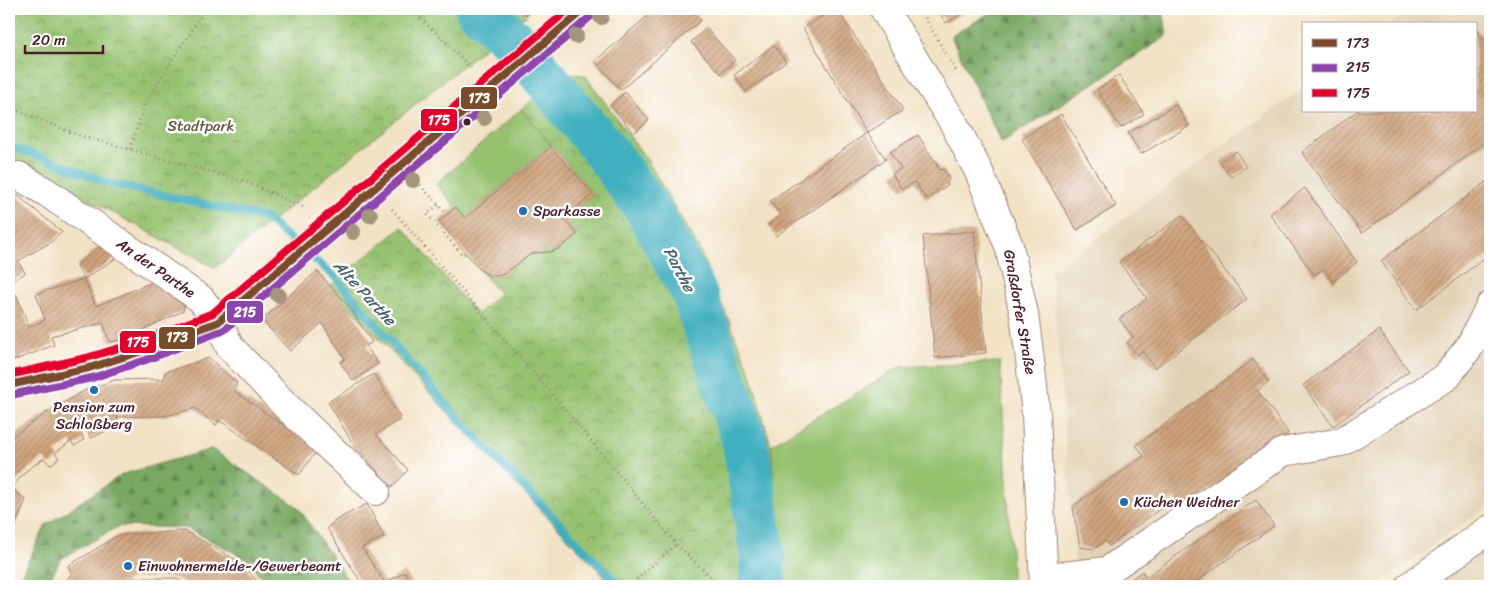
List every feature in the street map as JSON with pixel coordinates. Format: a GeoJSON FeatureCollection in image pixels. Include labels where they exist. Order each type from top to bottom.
{"type":"FeatureCollection","features":[{"type":"Feature","properties":{"kind":"street"},"geometry":{"type":"LineString","coordinates":[[9,385],[90,368],[142,351],[218,322],[584,9]]}},
{"type":"Feature","properties":{"kind":"street","name":"Graßdorfer Straße"},"geometry":{"type":"LineString","coordinates":[[884,9],[954,122],[979,172],[1009,246],[1022,306],[1036,414],[1044,582]]}},
{"type":"Feature","properties":{"kind":"street","name":"An der Parthe"},"geometry":{"type":"LineString","coordinates":[[19,176],[46,192],[201,299],[218,322],[230,347],[286,406],[376,491]]}},
{"type":"Feature","properties":{"kind":"street"},"geometry":{"type":"LineString","coordinates":[[1044,582],[1107,571],[1283,452],[1342,442],[1446,377],[1470,346],[1490,306]]}},
{"type":"Feature","properties":{"kind":"street"},"geometry":{"type":"LineString","coordinates":[[1410,586],[1490,529]]}},
{"type":"Feature","properties":{"kind":"path"},"geometry":{"type":"LineString","coordinates":[[130,150],[146,101],[205,9]]}},
{"type":"Feature","properties":{"kind":"path"},"geometry":{"type":"LineString","coordinates":[[409,9],[471,68]]}},
{"type":"Feature","properties":{"kind":"path"},"geometry":{"type":"LineString","coordinates":[[521,9],[526,21],[527,9]]}},
{"type":"Feature","properties":{"kind":"path"},"geometry":{"type":"LineString","coordinates":[[9,107],[78,135],[244,181],[305,208]]}},
{"type":"Feature","properties":{"kind":"path"},"geometry":{"type":"LineString","coordinates":[[418,183],[447,214]]}},
{"type":"Feature","properties":{"kind":"path"},"geometry":{"type":"LineString","coordinates":[[438,205],[427,214],[463,255],[466,252]]}},
{"type":"Feature","properties":{"kind":"path"},"geometry":{"type":"LineString","coordinates":[[390,207],[573,419],[676,544],[720,586]]}},
{"type":"Feature","properties":{"kind":"path"},"geometry":{"type":"LineString","coordinates":[[629,586],[676,544]]}},
{"type":"Feature","properties":{"kind":"shaded area"},"geometry":{"type":"Polygon","coordinates":[[[1412,9],[1490,9],[1490,504],[1376,586],[1077,586],[1053,289],[1050,272],[1302,89],[1302,112],[1476,112],[1476,22],[1395,22],[1412,9]]]}},
{"type":"Feature","properties":{"kind":"shaded area"},"geometry":{"type":"Polygon","coordinates":[[[1490,543],[1490,586],[1430,586],[1490,543]]]}},
{"type":"Feature","properties":{"kind":"green space","name":"Stadtpark"},"geometry":{"type":"Polygon","coordinates":[[[9,9],[532,9],[215,268],[23,164],[9,176],[9,9]]]}},
{"type":"Feature","properties":{"kind":"green space"},"geometry":{"type":"Polygon","coordinates":[[[996,9],[1163,9],[1167,36],[1001,143],[951,36],[996,9]]]}},
{"type":"Feature","properties":{"kind":"green space"},"geometry":{"type":"Polygon","coordinates":[[[566,73],[585,75],[647,160],[699,249],[750,371],[771,445],[780,570],[779,586],[593,586],[605,577],[461,427],[330,286],[402,227],[477,314],[500,294],[480,270],[489,275],[502,275],[533,253],[548,252],[558,248],[577,234],[564,219],[593,194],[521,109],[566,73]]]}},
{"type":"Feature","properties":{"kind":"green space"},"geometry":{"type":"Polygon","coordinates":[[[521,109],[551,145],[465,218],[436,184],[521,109]]]}},
{"type":"Feature","properties":{"kind":"green space"},"geometry":{"type":"Polygon","coordinates":[[[1000,362],[1013,586],[779,586],[780,570],[771,445],[900,367],[1000,362]]]}},
{"type":"Feature","properties":{"kind":"green space"},"geometry":{"type":"Polygon","coordinates":[[[212,449],[298,507],[352,586],[269,586],[245,558],[186,528],[119,526],[61,559],[46,586],[23,586],[17,583],[46,525],[123,474],[212,449]]]}},
{"type":"Feature","properties":{"kind":"building"},"geometry":{"type":"Polygon","coordinates":[[[656,9],[690,9],[701,20],[621,90],[595,61],[656,9]]]}},
{"type":"Feature","properties":{"kind":"building"},"geometry":{"type":"Polygon","coordinates":[[[833,9],[837,9],[903,110],[867,133],[803,28],[833,9]]]}},
{"type":"Feature","properties":{"kind":"building"},"geometry":{"type":"Polygon","coordinates":[[[937,9],[970,9],[946,23],[937,9]]]}},
{"type":"Feature","properties":{"kind":"building"},"geometry":{"type":"Polygon","coordinates":[[[1459,9],[1482,9],[1482,10],[1460,13],[1459,9]]]}},
{"type":"Feature","properties":{"kind":"building"},"geometry":{"type":"Polygon","coordinates":[[[706,28],[735,60],[721,74],[691,42],[706,28]]]}},
{"type":"Feature","properties":{"kind":"building"},"geometry":{"type":"Polygon","coordinates":[[[1476,28],[1490,48],[1490,139],[1362,233],[1302,152],[1356,112],[1476,112],[1476,28]]]}},
{"type":"Feature","properties":{"kind":"building"},"geometry":{"type":"Polygon","coordinates":[[[774,45],[786,62],[746,92],[734,75],[774,45]]]}},
{"type":"Feature","properties":{"kind":"building"},"geometry":{"type":"Polygon","coordinates":[[[1119,75],[1144,114],[1121,128],[1097,90],[1119,75]]]}},
{"type":"Feature","properties":{"kind":"building"},"geometry":{"type":"Polygon","coordinates":[[[625,92],[649,120],[634,133],[610,105],[625,92]]]}},
{"type":"Feature","properties":{"kind":"building"},"geometry":{"type":"Polygon","coordinates":[[[1176,105],[1189,126],[1141,154],[1128,133],[1176,105]]]}},
{"type":"Feature","properties":{"kind":"building"},"geometry":{"type":"Polygon","coordinates":[[[1061,114],[1116,206],[1077,230],[1022,139],[1061,114]]]}},
{"type":"Feature","properties":{"kind":"building"},"geometry":{"type":"Polygon","coordinates":[[[867,133],[886,159],[776,236],[768,225],[781,215],[770,201],[867,133]]]}},
{"type":"Feature","properties":{"kind":"building"},"geometry":{"type":"Polygon","coordinates":[[[918,135],[940,170],[944,170],[949,179],[948,185],[926,199],[915,182],[902,189],[892,174],[901,169],[890,152],[918,135]]]}},
{"type":"Feature","properties":{"kind":"building","name":"Sparkasse"},"geometry":{"type":"Polygon","coordinates":[[[551,147],[593,194],[564,219],[577,234],[560,248],[528,256],[504,274],[488,275],[480,270],[439,221],[456,207],[465,218],[551,147]]]}},
{"type":"Feature","properties":{"kind":"building"},"geometry":{"type":"Polygon","coordinates":[[[1236,151],[1246,167],[1231,177],[1220,162],[1236,151]]]}},
{"type":"Feature","properties":{"kind":"building"},"geometry":{"type":"Polygon","coordinates":[[[1490,179],[1490,254],[1416,310],[1381,261],[1490,179]]]}},
{"type":"Feature","properties":{"kind":"building"},"geometry":{"type":"Polygon","coordinates":[[[1305,188],[1357,262],[1333,282],[1324,269],[1314,275],[1270,214],[1305,188]]]}},
{"type":"Feature","properties":{"kind":"building"},"geometry":{"type":"Polygon","coordinates":[[[11,190],[62,232],[51,242],[18,261],[25,273],[10,283],[9,242],[19,232],[9,224],[9,193],[11,190]]]}},
{"type":"Feature","properties":{"kind":"building"},"geometry":{"type":"Polygon","coordinates":[[[1182,215],[1247,299],[1155,368],[1142,351],[1137,355],[1127,342],[1133,337],[1119,319],[1147,298],[1119,262],[1182,215]]]}},
{"type":"Feature","properties":{"kind":"building"},"geometry":{"type":"Polygon","coordinates":[[[974,231],[986,353],[935,358],[923,236],[974,231]]]}},
{"type":"Feature","properties":{"kind":"building"},"geometry":{"type":"Polygon","coordinates":[[[102,244],[121,255],[84,279],[77,266],[102,244]]]}},
{"type":"Feature","properties":{"kind":"building"},"geometry":{"type":"Polygon","coordinates":[[[317,271],[347,304],[372,342],[366,346],[378,364],[353,381],[340,362],[345,359],[322,323],[290,351],[262,320],[317,271]]]}},
{"type":"Feature","properties":{"kind":"building"},"geometry":{"type":"Polygon","coordinates":[[[84,279],[96,306],[157,280],[184,306],[183,311],[124,339],[110,342],[103,323],[51,336],[54,345],[9,361],[9,289],[12,296],[16,294],[29,327],[45,320],[36,294],[84,279]]]}},
{"type":"Feature","properties":{"kind":"building"},"geometry":{"type":"Polygon","coordinates":[[[1379,330],[1409,371],[1333,426],[1303,385],[1379,330]]]}},
{"type":"Feature","properties":{"kind":"building"},"geometry":{"type":"Polygon","coordinates":[[[209,358],[237,383],[234,391],[318,449],[299,475],[219,420],[216,425],[195,408],[165,416],[117,417],[118,421],[102,427],[104,432],[91,438],[86,428],[80,431],[84,440],[74,446],[71,441],[55,453],[59,458],[50,465],[44,458],[26,471],[11,488],[26,500],[9,540],[9,439],[49,411],[84,391],[115,380],[164,379],[165,372],[209,358]]]}},
{"type":"Feature","properties":{"kind":"building"},"geometry":{"type":"Polygon","coordinates":[[[1253,360],[1269,382],[1257,390],[1288,433],[1183,510],[1175,498],[1109,546],[1105,541],[1094,549],[1080,547],[1073,506],[1144,456],[1136,445],[1253,360]]]}},
{"type":"Feature","properties":{"kind":"building"},"geometry":{"type":"Polygon","coordinates":[[[374,374],[401,419],[376,434],[408,470],[392,487],[355,447],[328,402],[374,374]]]}},
{"type":"Feature","properties":{"kind":"building"},"geometry":{"type":"Polygon","coordinates":[[[1256,500],[1274,526],[1190,586],[1122,586],[1142,571],[1146,577],[1256,500]]]}},
{"type":"Feature","properties":{"kind":"building"},"geometry":{"type":"Polygon","coordinates":[[[367,504],[384,537],[362,548],[385,583],[405,572],[413,586],[363,586],[327,528],[336,520],[367,504]]]}},
{"type":"Feature","properties":{"kind":"building"},"geometry":{"type":"Polygon","coordinates":[[[185,531],[243,564],[261,586],[190,586],[175,578],[134,578],[117,586],[61,586],[72,573],[68,566],[119,535],[185,531]]]}},
{"type":"Feature","properties":{"kind":"waterway","name":"Parthe"},"geometry":{"type":"LineString","coordinates":[[478,9],[518,45],[602,147],[648,210],[694,293],[745,442],[763,557],[762,586]]}},
{"type":"Feature","properties":{"kind":"waterway","name":"Alte Parthe"},"geometry":{"type":"LineString","coordinates":[[9,146],[109,183],[265,218],[335,277],[463,424],[620,586]]}},
{"type":"Feature","properties":{"kind":"transit line","name":"175"},"geometry":{"type":"LineString","coordinates":[[9,375],[86,358],[139,342],[213,313],[569,9]]}},
{"type":"Feature","properties":{"kind":"transit line","name":"173"},"geometry":{"type":"LineString","coordinates":[[9,385],[89,368],[142,351],[218,322],[584,9]]}},
{"type":"Feature","properties":{"kind":"transit line","name":"215"},"geometry":{"type":"LineString","coordinates":[[11,395],[92,378],[146,360],[224,330],[590,17]]}},
{"type":"Feature","properties":{"kind":"place","name":"Sparkasse"},"geometry":{"type":"Point","coordinates":[523,211]}},
{"type":"Feature","properties":{"kind":"place","name":"Pension zum Schloßberg"},"geometry":{"type":"Point","coordinates":[94,390]}},
{"type":"Feature","properties":{"kind":"place","name":"Küchen Weidner"},"geometry":{"type":"Point","coordinates":[1124,502]}},
{"type":"Feature","properties":{"kind":"place","name":"Einwohnermelde-/Gewerbeamt"},"geometry":{"type":"Point","coordinates":[128,566]}}]}
